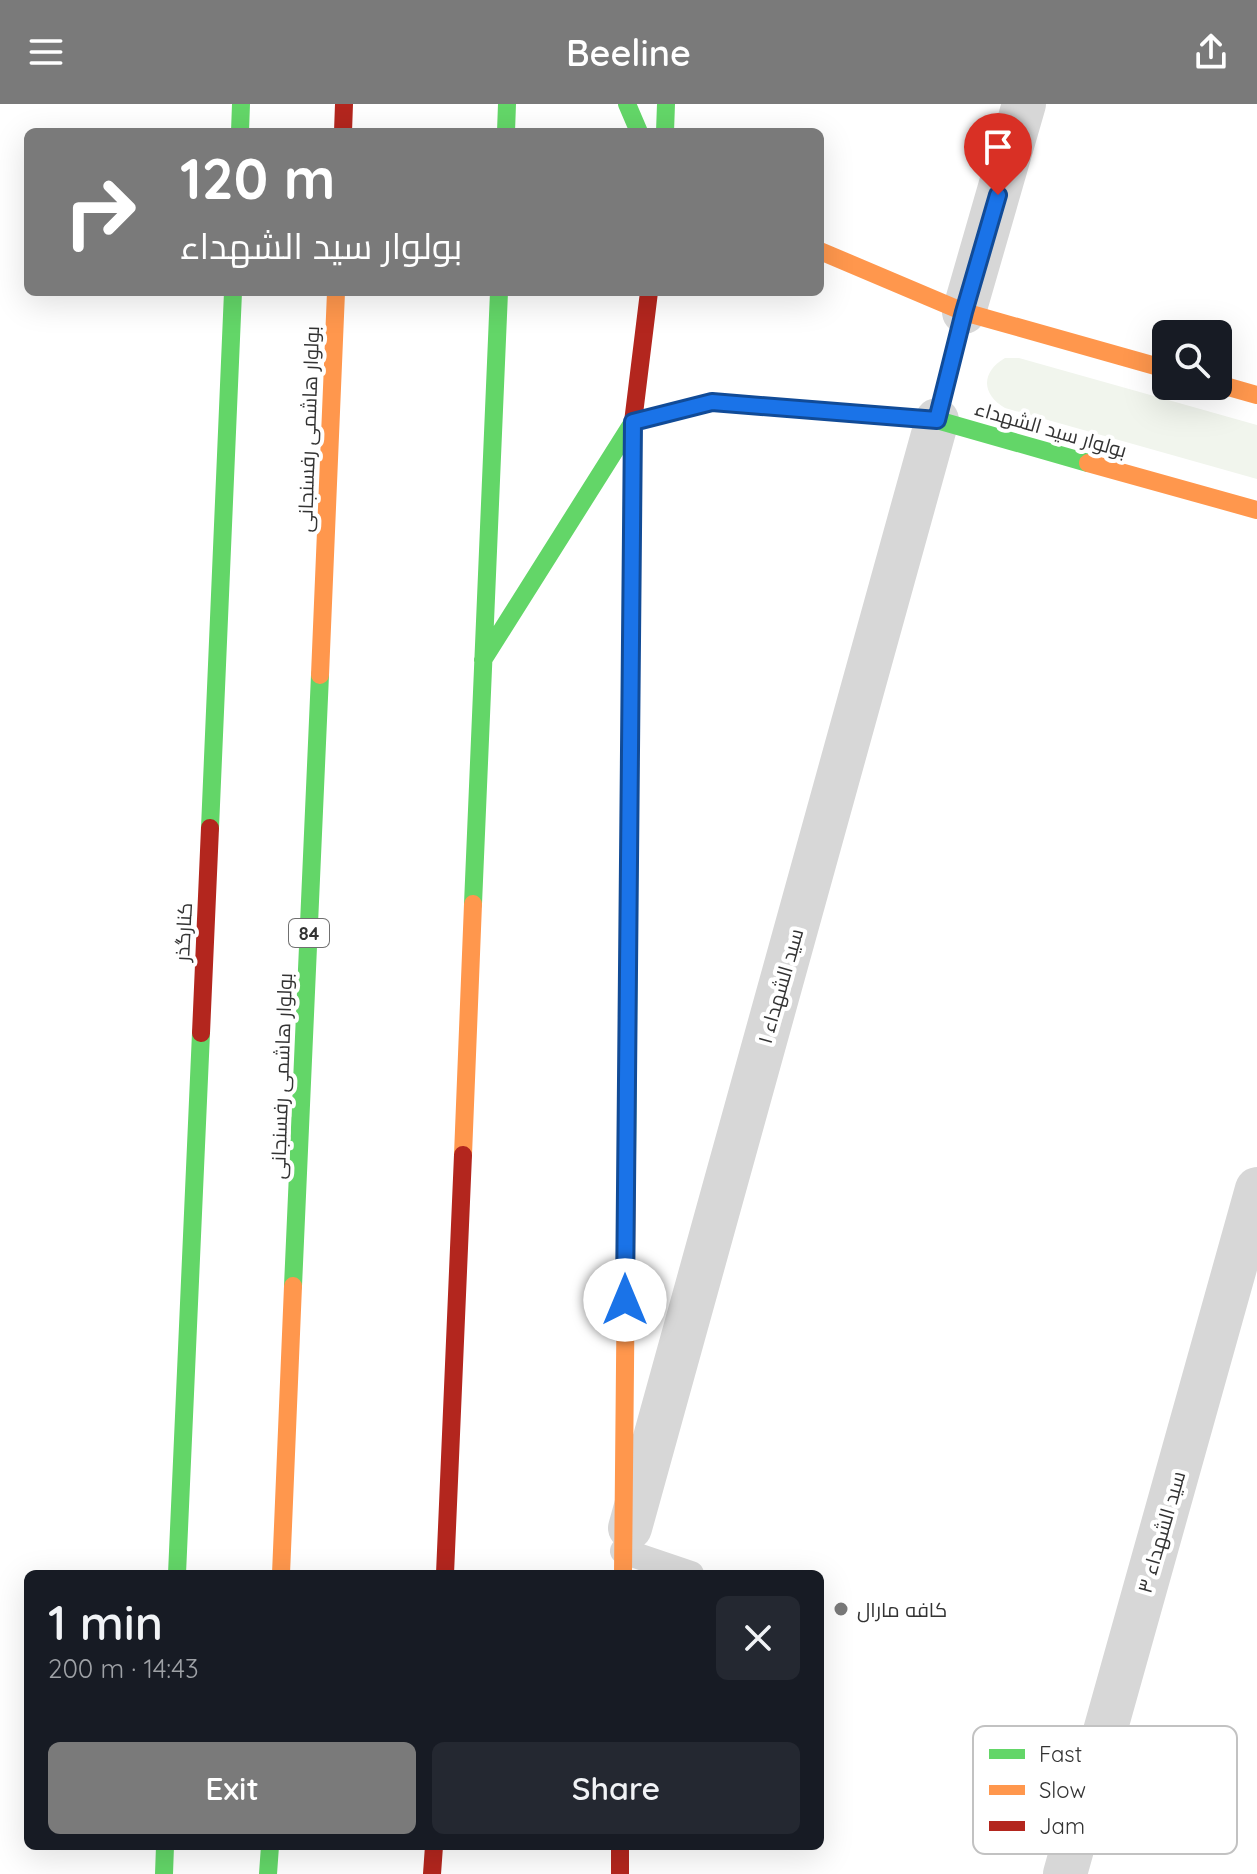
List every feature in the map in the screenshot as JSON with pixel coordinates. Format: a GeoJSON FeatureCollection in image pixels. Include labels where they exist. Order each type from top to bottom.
{"type":"FeatureCollection","features":[{"type":"Feature","properties":{"kind":"main road"},"geometry":{"type":"LineString","coordinates":[[240,128],[241,104]]}},
{"type":"Feature","properties":{"kind":"main road"},"geometry":{"type":"LineString","coordinates":[[343,128],[344,104]]}},
{"type":"Feature","properties":{"kind":"main road"},"geometry":{"type":"LineString","coordinates":[[506,128],[507,104]]}},
{"type":"Feature","properties":{"kind":"main road"},"geometry":{"type":"LineString","coordinates":[[627,104],[637,128]]}},
{"type":"Feature","properties":{"kind":"main road"},"geometry":{"type":"LineString","coordinates":[[665,128],[666,104]]}},
{"type":"Feature","properties":{"kind":"main road"},"geometry":{"type":"LineString","coordinates":[[824,253],[964,312],[1152,365]]}},
{"type":"Feature","properties":{"kind":"main road","name":"کنارگذر"},"geometry":{"type":"LineString","coordinates":[[177,1570],[233,296]]}},
{"type":"Feature","properties":{"kind":"main road","name":"بولوار هاشمی رفسنجانی"},"geometry":{"type":"LineString","coordinates":[[281,1570],[336,296]]}},
{"type":"Feature","properties":{"kind":"main road"},"geometry":{"type":"LineString","coordinates":[[445,1570],[499,296]]}},
{"type":"Feature","properties":{"kind":"main road"},"geometry":{"type":"LineString","coordinates":[[623,1563],[633,422],[649,296]]}},
{"type":"Feature","properties":{"kind":"main road"},"geometry":{"type":"LineString","coordinates":[[937,420],[964,312]]}},
{"type":"Feature","properties":{"kind":"main road"},"geometry":{"type":"LineString","coordinates":[[1232,388],[1257,395]]}},
{"type":"Feature","properties":{"kind":"main road","name":"بولوار سید الشهداء"},"geometry":{"type":"LineString","coordinates":[[633,422],[712,402],[937,420],[1257,510]]}},
{"type":"Feature","properties":{"kind":"main road"},"geometry":{"type":"LineString","coordinates":[[483,660],[633,422]]}},
{"type":"Feature","properties":{"kind":"main road"},"geometry":{"type":"LineString","coordinates":[[164,1874],[165,1850]]}},
{"type":"Feature","properties":{"kind":"main road"},"geometry":{"type":"LineString","coordinates":[[268,1874],[270,1850]]}},
{"type":"Feature","properties":{"kind":"main road"},"geometry":{"type":"LineString","coordinates":[[432,1874],[434,1850]]}},
{"type":"Feature","properties":{"kind":"main road"},"geometry":{"type":"LineString","coordinates":[[620,1850],[620,1874]]}},
{"type":"Feature","properties":{"kind":"street"},"geometry":{"type":"LineString","coordinates":[[964,312],[1024,104]]}},
{"type":"Feature","properties":{"kind":"street","name":"سید الشهداء ۱"},"geometry":{"type":"LineString","coordinates":[[623,1563],[937,420]]}},
{"type":"Feature","properties":{"kind":"street","name":"سید الشهداء ۳"},"geometry":{"type":"LineString","coordinates":[[1106,1726],[1257,1189]]}},
{"type":"Feature","properties":{"kind":"street","name":"سید الشهداء ۳"},"geometry":{"type":"LineString","coordinates":[[1065,1874],[1071,1854]]}},
{"type":"Feature","properties":{"kind":"lane"},"geometry":{"type":"LineString","coordinates":[[623,1563],[666,1570]]}},
{"type":"Feature","properties":{"kind":"shaded area"},"geometry":{"type":"Polygon","coordinates":[[[1005,358],[1019,358],[1152,395],[1152,400],[1168,400],[1257,425],[1257,479],[1005,408],[988,390],[988,376],[1005,358]]]}},
{"type":"Feature","properties":{"kind":"traffic: fast"},"geometry":{"type":"LineString","coordinates":[[240,128],[241,104]]}},
{"type":"Feature","properties":{"kind":"traffic: fast"},"geometry":{"type":"LineString","coordinates":[[506,128],[507,104]]}},
{"type":"Feature","properties":{"kind":"traffic: fast"},"geometry":{"type":"LineString","coordinates":[[627,104],[637,128]]}},
{"type":"Feature","properties":{"kind":"traffic: fast"},"geometry":{"type":"LineString","coordinates":[[665,128],[666,104]]}},
{"type":"Feature","properties":{"kind":"traffic: fast"},"geometry":{"type":"LineString","coordinates":[[210,828],[233,296]]}},
{"type":"Feature","properties":{"kind":"traffic: fast"},"geometry":{"type":"LineString","coordinates":[[473,904],[499,296]]}},
{"type":"Feature","properties":{"kind":"traffic: fast"},"geometry":{"type":"LineString","coordinates":[[483,660],[633,422],[712,402],[937,420],[1088,463]]}},
{"type":"Feature","properties":{"kind":"traffic: fast"},"geometry":{"type":"LineString","coordinates":[[627,1159],[632,497]]}},
{"type":"Feature","properties":{"kind":"traffic: fast"},"geometry":{"type":"LineString","coordinates":[[293,1286],[320,675]]}},
{"type":"Feature","properties":{"kind":"traffic: fast"},"geometry":{"type":"LineString","coordinates":[[177,1570],[201,1033]]}},
{"type":"Feature","properties":{"kind":"traffic: fast"},"geometry":{"type":"LineString","coordinates":[[164,1874],[165,1850]]}},
{"type":"Feature","properties":{"kind":"traffic: fast"},"geometry":{"type":"LineString","coordinates":[[268,1874],[270,1850]]}},
{"type":"Feature","properties":{"kind":"traffic: slow"},"geometry":{"type":"LineString","coordinates":[[824,253],[964,312],[1152,365]]}},
{"type":"Feature","properties":{"kind":"traffic: slow"},"geometry":{"type":"LineString","coordinates":[[320,675],[336,296]]}},
{"type":"Feature","properties":{"kind":"traffic: slow"},"geometry":{"type":"LineString","coordinates":[[937,420],[964,312]]}},
{"type":"Feature","properties":{"kind":"traffic: slow"},"geometry":{"type":"LineString","coordinates":[[1232,388],[1257,395]]}},
{"type":"Feature","properties":{"kind":"traffic: slow"},"geometry":{"type":"LineString","coordinates":[[1088,463],[1257,510]]}},
{"type":"Feature","properties":{"kind":"traffic: slow"},"geometry":{"type":"LineString","coordinates":[[463,1155],[473,904]]}},
{"type":"Feature","properties":{"kind":"traffic: slow"},"geometry":{"type":"LineString","coordinates":[[623,1570],[627,1159]]}},
{"type":"Feature","properties":{"kind":"traffic: slow"},"geometry":{"type":"LineString","coordinates":[[281,1570],[293,1286]]}},
{"type":"Feature","properties":{"kind":"traffic: jam"},"geometry":{"type":"LineString","coordinates":[[343,128],[344,104]]}},
{"type":"Feature","properties":{"kind":"traffic: jam"},"geometry":{"type":"LineString","coordinates":[[632,497],[633,422],[649,296]]}},
{"type":"Feature","properties":{"kind":"traffic: jam"},"geometry":{"type":"LineString","coordinates":[[201,1033],[210,828]]}},
{"type":"Feature","properties":{"kind":"traffic: jam"},"geometry":{"type":"LineString","coordinates":[[445,1570],[463,1155]]}},
{"type":"Feature","properties":{"kind":"traffic: jam"},"geometry":{"type":"LineString","coordinates":[[432,1874],[434,1850]]}},
{"type":"Feature","properties":{"kind":"traffic: jam"},"geometry":{"type":"LineString","coordinates":[[620,1850],[620,1874]]}},
{"type":"Feature","properties":{"kind":"place","name":"کافه مارال"},"geometry":{"type":"Point","coordinates":[841,1609]}},
{"type":"Feature","properties":{"kind":"route"},"geometry":{"type":"LineString","coordinates":[[625,1300],[633,422],[712,402],[937,420],[998,195]]}}]}
